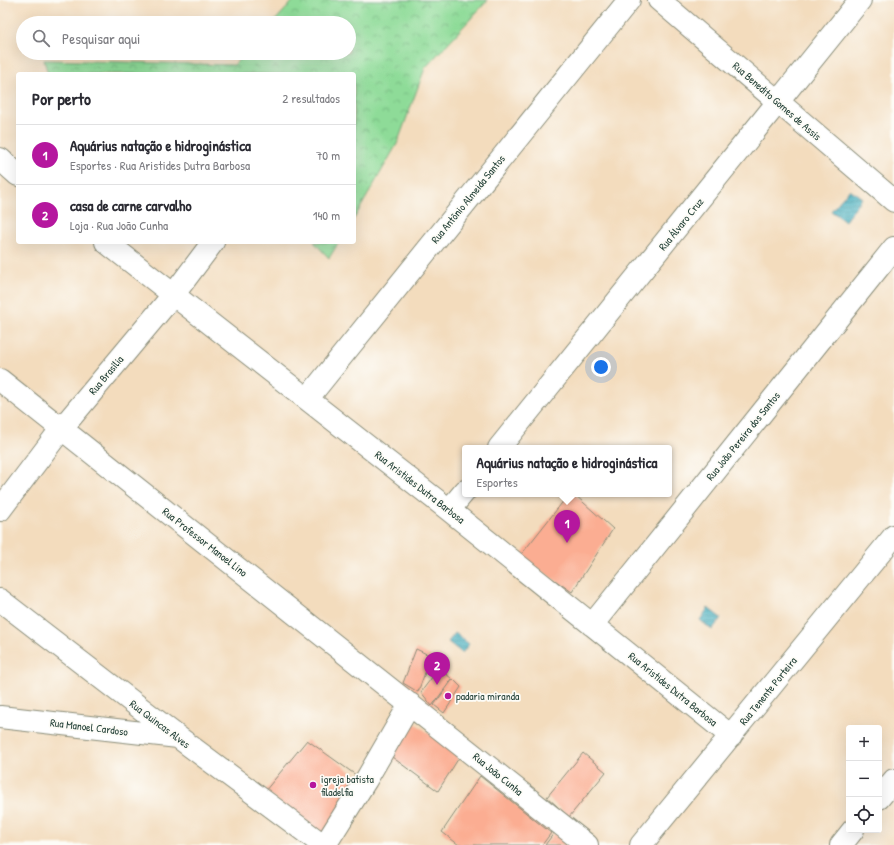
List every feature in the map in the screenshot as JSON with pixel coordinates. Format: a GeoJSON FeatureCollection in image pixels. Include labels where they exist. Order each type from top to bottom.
{"type":"FeatureCollection","features":[{"type":"Feature","properties":{"kind":"street","name":"Rua Antônio Almeida Santos"},"geometry":{"type":"LineString","coordinates":[[308,398],[629,0]]}},
{"type":"Feature","properties":{"kind":"street","name":"Rua Benedito Gomes de Assis"},"geometry":{"type":"LineString","coordinates":[[659,0],[894,201]]}},
{"type":"Feature","properties":{"kind":"street","name":"Rua Álvaro Cruz"},"geometry":{"type":"LineString","coordinates":[[501,445],[779,103],[860,0]]}},
{"type":"Feature","properties":{"kind":"street"},"geometry":{"type":"LineString","coordinates":[[0,159],[16,173]]}},
{"type":"Feature","properties":{"kind":"street","name":"Rua Aristides Dutra Barbosa"},"geometry":{"type":"LineString","coordinates":[[109,244],[308,398],[731,736]]}},
{"type":"Feature","properties":{"kind":"street","name":"Rua Brasília"},"geometry":{"type":"LineString","coordinates":[[0,510],[62,428],[174,294],[212,244]]}},
{"type":"Feature","properties":{"kind":"street","name":"Rua João Pereira dos Santos"},"geometry":{"type":"LineString","coordinates":[[592,625],[894,248]]}},
{"type":"Feature","properties":{"kind":"street","name":"Rua Professor Manoel Lino"},"geometry":{"type":"LineString","coordinates":[[0,380],[410,704]]}},
{"type":"Feature","properties":{"kind":"street"},"geometry":{"type":"LineString","coordinates":[[449,510],[462,494]]}},
{"type":"Feature","properties":{"kind":"street","name":"Rua Tenente Porteira"},"geometry":{"type":"LineString","coordinates":[[641,845],[894,536]]}},
{"type":"Feature","properties":{"kind":"street","name":"Rua Quincas Alves"},"geometry":{"type":"LineString","coordinates":[[0,600],[178,737],[324,845]]}},
{"type":"Feature","properties":{"kind":"street"},"geometry":{"type":"LineString","coordinates":[[324,845],[366,780],[410,704]]}},
{"type":"Feature","properties":{"kind":"street","name":"Rua João Cunha"},"geometry":{"type":"LineString","coordinates":[[410,704],[587,845]]}},
{"type":"Feature","properties":{"kind":"street","name":"Rua Manoel Cardoso"},"geometry":{"type":"LineString","coordinates":[[0,717],[178,737]]}},
{"type":"Feature","properties":{"kind":"street"},"geometry":{"type":"LineString","coordinates":[[880,797],[894,780]]}},
{"type":"Feature","properties":{"kind":"street"},"geometry":{"type":"LineString","coordinates":[[841,845],[851,833]]}},
{"type":"Feature","properties":{"kind":"green space"},"geometry":{"type":"Polygon","coordinates":[[[294,0],[488,0],[425,68],[397,144],[356,216],[356,72],[47,72],[44,60],[234,65],[239,60],[356,60],[356,16],[279,16],[294,0]]]}},
{"type":"Feature","properties":{"kind":"green space"},"geometry":{"type":"Polygon","coordinates":[[[316,244],[338,244],[329,258],[316,244]]]}},
{"type":"Feature","properties":{"kind":"water"},"geometry":{"type":"Polygon","coordinates":[[[850,189],[862,198],[845,221],[831,211],[850,189]]]}},
{"type":"Feature","properties":{"kind":"water"},"geometry":{"type":"Polygon","coordinates":[[[708,608],[721,618],[712,630],[700,620],[708,608]]]}},
{"type":"Feature","properties":{"kind":"water"},"geometry":{"type":"Polygon","coordinates":[[[455,633],[469,644],[462,653],[448,642],[455,633]]]}},
{"type":"Feature","properties":{"kind":"building"},"geometry":{"type":"Polygon","coordinates":[[[567,497],[577,497],[613,529],[572,592],[520,556],[567,497]]]}},
{"type":"Feature","properties":{"kind":"building"},"geometry":{"type":"Polygon","coordinates":[[[416,649],[431,656],[418,692],[403,683],[416,649]]]}},
{"type":"Feature","properties":{"kind":"building"},"geometry":{"type":"Polygon","coordinates":[[[439,668],[452,679],[432,706],[421,692],[439,668]]]}},
{"type":"Feature","properties":{"kind":"building","name":"padaria miranda"},"geometry":{"type":"Polygon","coordinates":[[[453,679],[461,687],[444,713],[434,705],[453,679]]]}},
{"type":"Feature","properties":{"kind":"building"},"geometry":{"type":"Polygon","coordinates":[[[412,721],[460,756],[438,791],[392,757],[412,721]]]}},
{"type":"Feature","properties":{"kind":"building","name":"igreja batista filadelfia"},"geometry":{"type":"Polygon","coordinates":[[[307,740],[360,778],[324,838],[265,791],[307,740]]]}},
{"type":"Feature","properties":{"kind":"building"},"geometry":{"type":"Polygon","coordinates":[[[583,753],[606,772],[569,817],[547,797],[583,753]]]}},
{"type":"Feature","properties":{"kind":"building"},"geometry":{"type":"Polygon","coordinates":[[[480,776],[551,833],[542,845],[459,845],[442,832],[480,776]]]}},
{"type":"Feature","properties":{"kind":"building"},"geometry":{"type":"Polygon","coordinates":[[[554,833],[570,845],[545,845],[554,833]]]}},
{"type":"Feature","properties":{"kind":"place","name":"Aquárius natação e hidroginástica"},"geometry":{"type":"Point","coordinates":[567,543]}},
{"type":"Feature","properties":{"kind":"place","name":"casa de carne carvalho"},"geometry":{"type":"Point","coordinates":[437,685]}},
{"type":"Feature","properties":{"kind":"place","name":"padaria miranda"},"geometry":{"type":"Point","coordinates":[448,696]}},
{"type":"Feature","properties":{"kind":"place","name":"igreja batista filadelfia"},"geometry":{"type":"Point","coordinates":[313,785]}}]}
